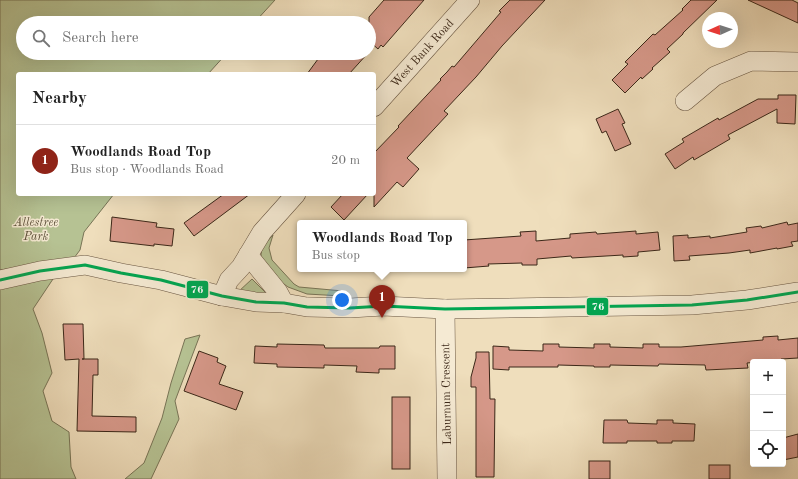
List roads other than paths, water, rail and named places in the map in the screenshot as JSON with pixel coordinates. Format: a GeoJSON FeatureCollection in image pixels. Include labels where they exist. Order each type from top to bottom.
{"type":"FeatureCollection","features":[{"type":"Feature","properties":{"kind":"street","name":"West Bank Road"},"geometry":{"type":"LineString","coordinates":[[376,105],[470,0]]}},
{"type":"Feature","properties":{"kind":"street"},"geometry":{"type":"LineString","coordinates":[[685,101],[714,76],[751,61],[798,62]]}},
{"type":"Feature","properties":{"kind":"street"},"geometry":{"type":"LineString","coordinates":[[222,296],[229,280],[241,267],[262,232],[294,196]]}},
{"type":"Feature","properties":{"kind":"street"},"geometry":{"type":"LineString","coordinates":[[248,255],[278,292],[284,304]]}},
{"type":"Feature","properties":{"kind":"street"},"geometry":{"type":"LineString","coordinates":[[0,280],[40,271],[85,265],[161,280],[222,296],[256,302],[307,307],[350,308],[383,306],[445,309],[692,305],[747,300],[798,292]]}},
{"type":"Feature","properties":{"kind":"street","name":"Laburnum Crescent"},"geometry":{"type":"LineString","coordinates":[[445,309],[447,479]]}},
{"type":"Feature","properties":{"kind":"place","name":"Woodlands Road Top"},"geometry":{"type":"Point","coordinates":[382,318]}},
{"type":"Feature","properties":{"kind":"park label","name":"Allestree Park"},"geometry":{"type":"Point","coordinates":[36,229]}}]}
